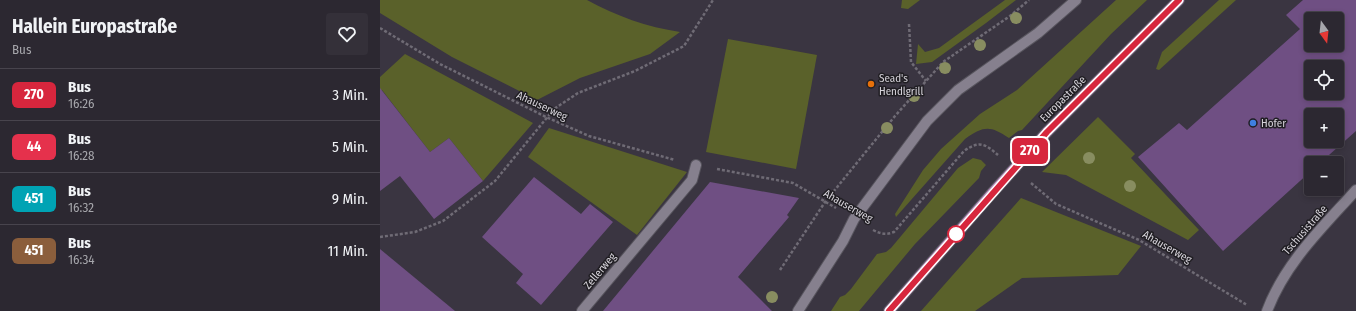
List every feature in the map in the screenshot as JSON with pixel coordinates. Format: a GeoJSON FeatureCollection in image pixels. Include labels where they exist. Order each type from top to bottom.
{"type":"FeatureCollection","features":[{"type":"Feature","properties":{"kind":"main road","name":"Europastraße"},"geometry":{"type":"LineString","coordinates":[[889,311],[1047,132],[1179,0]]}},
{"type":"Feature","properties":{"kind":"street"},"geometry":{"type":"LineString","coordinates":[[798,311],[843,241],[854,219],[927,121],[958,90],[1038,34],[1076,0]]}},
{"type":"Feature","properties":{"kind":"street","name":"Zellerweg"},"geometry":{"type":"LineString","coordinates":[[582,311],[692,180],[696,165]]}},
{"type":"Feature","properties":{"kind":"street","name":"Tschusistraße"},"geometry":{"type":"LineString","coordinates":[[1267,311],[1275,289],[1296,256],[1356,190]]}},
{"type":"Feature","properties":{"kind":"path"},"geometry":{"type":"LineString","coordinates":[[380,237],[415,232],[443,221],[495,181],[554,109],[578,93],[636,71],[684,46],[713,0]]}},
{"type":"Feature","properties":{"kind":"path"},"geometry":{"type":"LineString","coordinates":[[909,24],[911,62],[926,81]]}},
{"type":"Feature","properties":{"kind":"path","name":"Ahauserweg"},"geometry":{"type":"LineString","coordinates":[[380,28],[440,64],[546,117],[589,136],[696,165],[793,183],[881,234],[894,232],[964,151],[974,145],[982,144],[1001,158]]}},
{"type":"Feature","properties":{"kind":"path","name":"Ahauserweg"},"geometry":{"type":"LineString","coordinates":[[1026,178],[1056,204],[1139,240],[1218,286],[1249,307]]}},
{"type":"Feature","properties":{"kind":"green space"},"geometry":{"type":"Polygon","coordinates":[[[380,0],[587,0],[632,20],[680,32],[650,54],[580,78],[537,100],[452,57],[380,13],[380,0]]]}},
{"type":"Feature","properties":{"kind":"green space"},"geometry":{"type":"Polygon","coordinates":[[[902,0],[920,0],[908,9],[901,8],[902,0]]]}},
{"type":"Feature","properties":{"kind":"green space"},"geometry":{"type":"Polygon","coordinates":[[[1005,0],[1016,0],[932,62],[916,64],[918,44],[925,52],[939,48],[1005,0]]]}},
{"type":"Feature","properties":{"kind":"green space"},"geometry":{"type":"Polygon","coordinates":[[[1116,0],[1147,0],[1111,34],[1022,130],[1018,131],[1009,138],[992,129],[983,129],[972,134],[965,139],[896,217],[895,214],[923,170],[941,149],[980,114],[1017,90],[1116,0]]]}},
{"type":"Feature","properties":{"kind":"green space"},"geometry":{"type":"Polygon","coordinates":[[[1219,0],[1236,0],[1159,70],[1156,69],[1162,52],[1219,0]]]}},
{"type":"Feature","properties":{"kind":"green space"},"geometry":{"type":"Polygon","coordinates":[[[728,39],[817,55],[796,169],[706,152],[728,39]]]}},
{"type":"Feature","properties":{"kind":"green space"},"geometry":{"type":"Polygon","coordinates":[[[405,54],[533,123],[483,181],[449,138],[430,152],[382,90],[380,91],[380,77],[405,54]]]}},
{"type":"Feature","properties":{"kind":"green space"},"geometry":{"type":"Polygon","coordinates":[[[1098,117],[1135,154],[1131,158],[1199,230],[1188,240],[1066,175],[1042,172],[1098,117]]]}},
{"type":"Feature","properties":{"kind":"green space"},"geometry":{"type":"Polygon","coordinates":[[[549,128],[687,172],[637,235],[528,157],[549,128]]]}},
{"type":"Feature","properties":{"kind":"green space"},"geometry":{"type":"Polygon","coordinates":[[[973,158],[981,160],[986,165],[981,171],[979,178],[915,244],[859,311],[831,311],[840,297],[845,295],[851,289],[877,254],[886,252],[891,248],[958,168],[973,158]]]}},
{"type":"Feature","properties":{"kind":"green space"},"geometry":{"type":"Polygon","coordinates":[[[1021,198],[1141,246],[1118,275],[1022,278],[975,311],[921,311],[1021,198]]]}},
{"type":"Feature","properties":{"kind":"building","name":"Hofer"},"geometry":{"type":"Polygon","coordinates":[[[1303,0],[1356,0],[1356,131],[1344,142],[1344,108],[1304,108],[1304,148],[1337,148],[1328,156],[1304,156],[1304,177],[1223,251],[1138,157],[1179,123],[1187,130],[1300,29],[1286,15],[1303,0]]]}},
{"type":"Feature","properties":{"kind":"building"},"geometry":{"type":"Polygon","coordinates":[[[380,88],[430,152],[449,138],[483,181],[434,219],[400,176],[380,191],[380,88]]]}},
{"type":"Feature","properties":{"kind":"building"},"geometry":{"type":"Polygon","coordinates":[[[534,177],[581,214],[590,204],[613,222],[541,305],[516,283],[523,274],[482,237],[534,177]]]}},
{"type":"Feature","properties":{"kind":"building"},"geometry":{"type":"Polygon","coordinates":[[[710,182],[799,198],[787,215],[789,217],[738,277],[772,311],[603,311],[710,182]]]}},
{"type":"Feature","properties":{"kind":"building"},"geometry":{"type":"Polygon","coordinates":[[[380,249],[455,311],[380,311],[380,249]]]}},
{"type":"Feature","properties":{"kind":"bus line","name":"270"},"geometry":{"type":"LineString","coordinates":[[889,311],[1047,132],[1179,0]]}},
{"type":"Feature","properties":{"kind":"place","name":"Sead's Hendlgrill"},"geometry":{"type":"Point","coordinates":[871,84]}},
{"type":"Feature","properties":{"kind":"place","name":"Hofer"},"geometry":{"type":"Point","coordinates":[1253,123]}}]}
